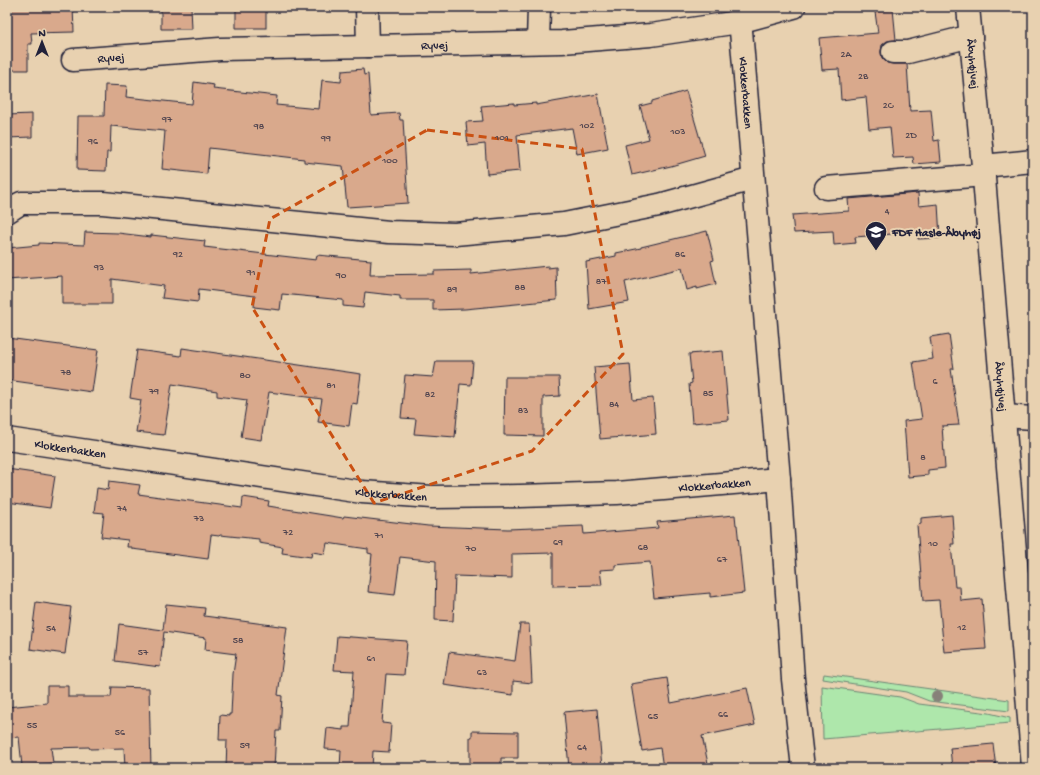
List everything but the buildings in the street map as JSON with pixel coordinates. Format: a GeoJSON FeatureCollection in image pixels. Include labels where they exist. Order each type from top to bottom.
{"type":"FeatureCollection","features":[{"type":"Feature","properties":{"kind":"street"},"geometry":{"type":"LineString","coordinates":[[367,7],[368,46]]}},
{"type":"Feature","properties":{"kind":"street"},"geometry":{"type":"LineString","coordinates":[[538,42],[539,7]]}},
{"type":"Feature","properties":{"kind":"street","name":"Ryvej"},"geometry":{"type":"LineString","coordinates":[[73,60],[220,49],[562,42],[651,35],[739,14],[794,7]]}},
{"type":"Feature","properties":{"kind":"street","name":"Åbyhøjvej"},"geometry":{"type":"LineString","coordinates":[[968,7],[1030,702],[1033,767]]}},
{"type":"Feature","properties":{"kind":"street","name":"Klokkerbakken"},"geometry":{"type":"LineString","coordinates":[[739,14],[779,479],[793,679],[803,768]]}},
{"type":"Feature","properties":{"kind":"street"},"geometry":{"type":"LineString","coordinates":[[892,52],[908,52],[971,36]]}},
{"type":"Feature","properties":{"kind":"street"},"geometry":{"type":"LineString","coordinates":[[826,188],[983,170],[1033,161]]}},
{"type":"Feature","properties":{"kind":"street"},"geometry":{"type":"LineString","coordinates":[[7,212],[21,203],[103,203],[390,232],[455,234],[564,224],[659,205],[753,179]]}},
{"type":"Feature","properties":{"kind":"street"},"geometry":{"type":"LineString","coordinates":[[1004,416],[1033,418]]}},
{"type":"Feature","properties":{"kind":"street","name":"Klokkerbakken"},"geometry":{"type":"LineString","coordinates":[[7,439],[362,492],[432,497],[618,493],[779,479]]}},
{"type":"Feature","properties":{"kind":"highlighted area"},"geometry":{"type":"Polygon","coordinates":[[[427,130],[582,149],[623,354],[532,451],[374,503],[252,307],[270,219],[427,130]]]}},
{"type":"Feature","properties":{"kind":"green space"},"geometry":{"type":"Polygon","coordinates":[[[824,674],[1009,700],[1009,711],[929,701],[906,692],[823,679],[824,674]]]}},
{"type":"Feature","properties":{"kind":"green space"},"geometry":{"type":"Polygon","coordinates":[[[822,686],[900,697],[919,704],[989,713],[1010,718],[1010,723],[823,739],[822,686]]]}},
{"type":"Feature","properties":{"kind":"place","name":"FDF Hasle-Åbyhøj"},"geometry":{"type":"Point","coordinates":[876,252]}}]}
